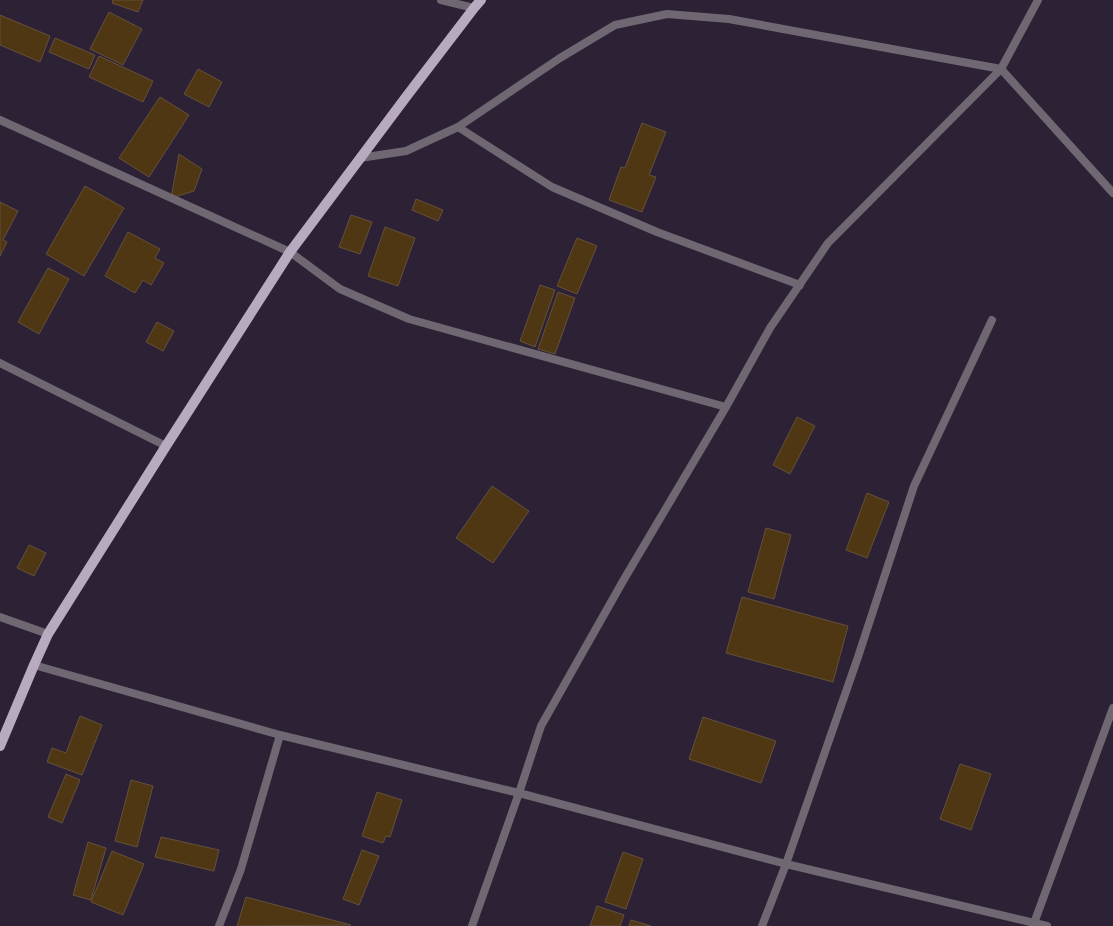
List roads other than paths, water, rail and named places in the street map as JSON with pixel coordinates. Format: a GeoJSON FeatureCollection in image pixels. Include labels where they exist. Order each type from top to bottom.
{"type":"FeatureCollection","features":[{"type":"Feature","properties":{"kind":"main road"},"geometry":{"type":"LineString","coordinates":[[0,746],[48,634],[290,252],[481,0]]}},
{"type":"Feature","properties":{"kind":"street"},"geometry":{"type":"LineString","coordinates":[[441,0],[474,8]]}},
{"type":"Feature","properties":{"kind":"street"},"geometry":{"type":"LineString","coordinates":[[472,926],[541,726],[623,581],[726,407],[770,328],[828,243],[1001,69],[1038,0]]}},
{"type":"Feature","properties":{"kind":"street"},"geometry":{"type":"LineString","coordinates":[[360,158],[406,151],[458,127],[560,58],[615,25],[667,14],[729,19],[1001,69],[1113,193]]}},
{"type":"Feature","properties":{"kind":"street"},"geometry":{"type":"LineString","coordinates":[[0,120],[290,252],[340,289],[408,318],[726,407]]}},
{"type":"Feature","properties":{"kind":"street"},"geometry":{"type":"LineString","coordinates":[[458,127],[552,186],[657,232],[800,285]]}},
{"type":"Feature","properties":{"kind":"street"},"geometry":{"type":"LineString","coordinates":[[762,926],[786,864],[858,657],[914,486],[992,320]]}},
{"type":"Feature","properties":{"kind":"street"},"geometry":{"type":"LineString","coordinates":[[0,363],[166,446]]}},
{"type":"Feature","properties":{"kind":"street"},"geometry":{"type":"LineString","coordinates":[[0,617],[48,634]]}},
{"type":"Feature","properties":{"kind":"street"},"geometry":{"type":"LineString","coordinates":[[34,665],[280,735],[519,793],[786,864],[1047,926]]}},
{"type":"Feature","properties":{"kind":"street"},"geometry":{"type":"LineString","coordinates":[[1034,924],[1113,708]]}},
{"type":"Feature","properties":{"kind":"street"},"geometry":{"type":"LineString","coordinates":[[219,926],[240,870],[280,735]]}}]}
